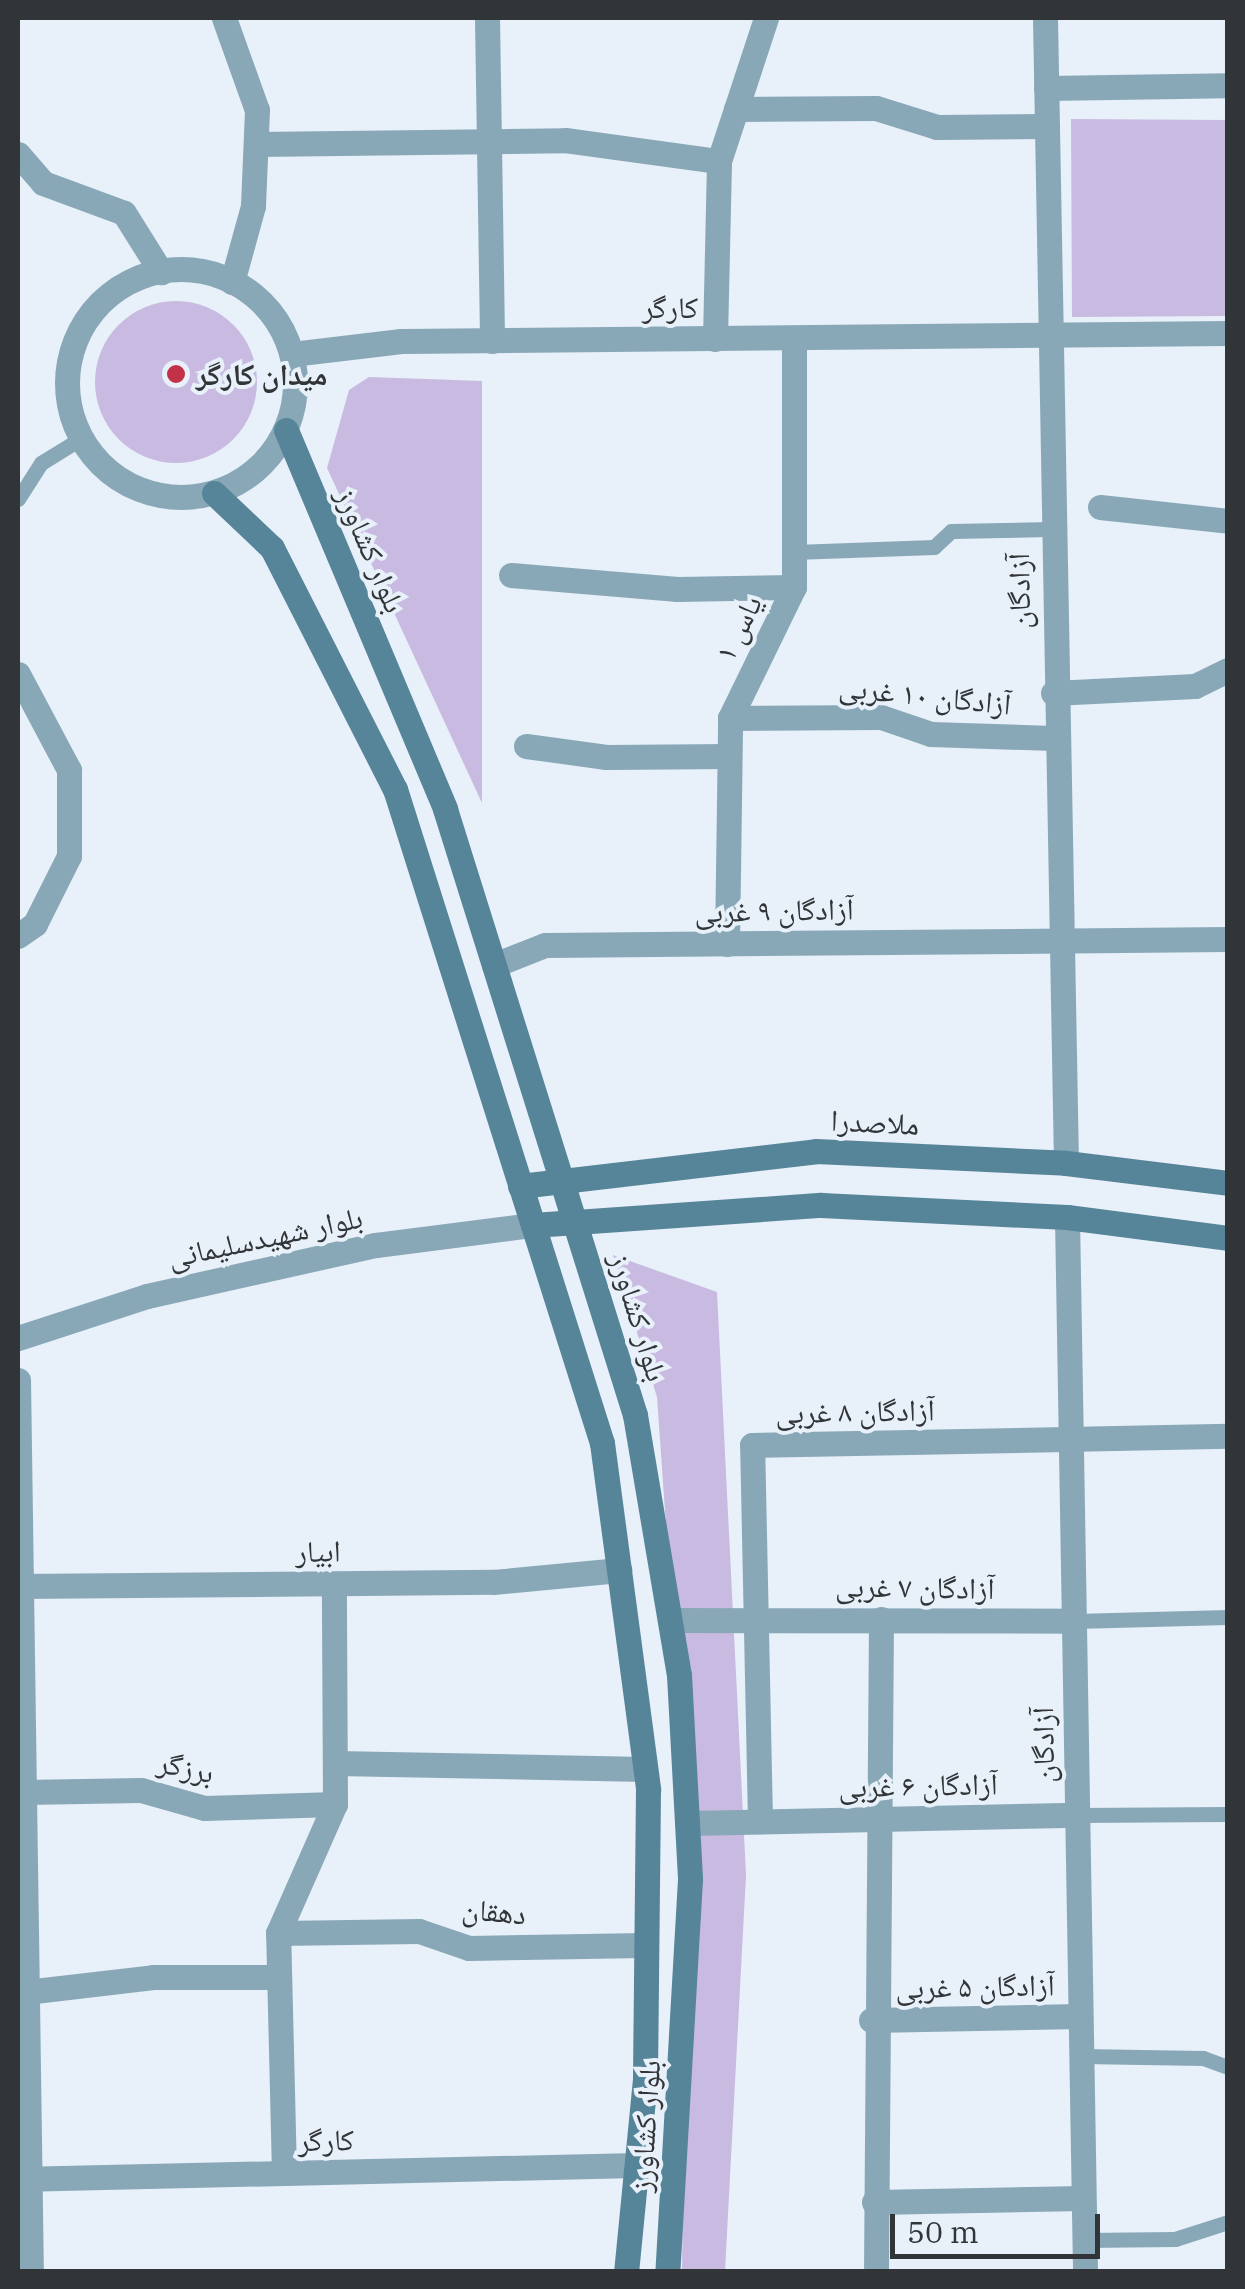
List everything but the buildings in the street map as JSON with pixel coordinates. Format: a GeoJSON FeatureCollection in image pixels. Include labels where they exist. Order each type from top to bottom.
{"type":"FeatureCollection","features":[{"type":"Feature","properties":{"kind":"main road","name":"بلوار کشاورز"},"geometry":{"type":"LineString","coordinates":[[286,430],[445,809],[636,1414],[670,1620],[687,1823],[680,2125],[666,2272]]}},
{"type":"Feature","properties":{"kind":"main road","name":"بلوار کشاورز"},"geometry":{"type":"LineString","coordinates":[[214,492],[272,548],[394,789],[602,1443],[645,1770],[646,1946],[637,2165],[626,2272]]}},
{"type":"Feature","properties":{"kind":"main road","name":"ملاصدرا"},"geometry":{"type":"LineString","coordinates":[[520,1186],[562,1177],[816,1151],[1066,1163],[1228,1183]]}},
{"type":"Feature","properties":{"kind":"main road"},"geometry":{"type":"LineString","coordinates":[[533,1224],[820,1205],[1067,1217],[1228,1238]]}},
{"type":"Feature","properties":{"kind":"street"},"geometry":{"type":"LineString","coordinates":[[224,18],[256,110],[254,206],[232,282]]}},
{"type":"Feature","properties":{"kind":"street"},"geometry":{"type":"LineString","coordinates":[[487,18],[492,341]]}},
{"type":"Feature","properties":{"kind":"street"},"geometry":{"type":"LineString","coordinates":[[715,339],[719,160],[765,18]]}},
{"type":"Feature","properties":{"kind":"street","name":"آزادگان"},"geometry":{"type":"LineString","coordinates":[[1045,18],[1053,693],[1066,1163]]}},
{"type":"Feature","properties":{"kind":"street"},"geometry":{"type":"LineString","coordinates":[[1046,88],[1228,85]]}},
{"type":"Feature","properties":{"kind":"street"},"geometry":{"type":"LineString","coordinates":[[736,109],[876,108],[937,127],[1047,126]]}},
{"type":"Feature","properties":{"kind":"street"},"geometry":{"type":"LineString","coordinates":[[256,144],[489,140],[719,160]]}},
{"type":"Feature","properties":{"kind":"street"},"geometry":{"type":"LineString","coordinates":[[18,154],[44,183],[124,212],[161,272]]}},
{"type":"Feature","properties":{"kind":"street"},"geometry":{"type":"LineString","coordinates":[[161,272],[232,282],[276,318],[292,354],[286,430],[244,479],[214,492],[138,489],[80,439],[67,364],[80,327],[104,297],[161,272]]}},
{"type":"Feature","properties":{"kind":"street","name":"کارگر"},"geometry":{"type":"LineString","coordinates":[[292,354],[492,341],[1228,334]]}},
{"type":"Feature","properties":{"kind":"street","name":"یاس ۱"},"geometry":{"type":"LineString","coordinates":[[727,944],[730,718],[794,587],[794,338]]}},
{"type":"Feature","properties":{"kind":"street"},"geometry":{"type":"LineString","coordinates":[[1100,507],[1228,520]]}},
{"type":"Feature","properties":{"kind":"street"},"geometry":{"type":"LineString","coordinates":[[510,575],[677,589],[794,587]]}},
{"type":"Feature","properties":{"kind":"street"},"geometry":{"type":"LineString","coordinates":[[1053,693],[1195,686],[1228,670]]}},
{"type":"Feature","properties":{"kind":"street"},"geometry":{"type":"LineString","coordinates":[[18,674],[69,770],[69,856],[35,924],[18,936]]}},
{"type":"Feature","properties":{"kind":"street","name":"آزادگان ۱۰ غربی"},"geometry":{"type":"LineString","coordinates":[[730,718],[882,717],[931,734],[1054,738]]}},
{"type":"Feature","properties":{"kind":"street"},"geometry":{"type":"LineString","coordinates":[[526,746],[606,757],[729,756]]}},
{"type":"Feature","properties":{"kind":"street","name":"آزادگان ۹ غربی"},"geometry":{"type":"LineString","coordinates":[[494,964],[545,945],[1228,939]]}},
{"type":"Feature","properties":{"kind":"street","name":"آزادگان"},"geometry":{"type":"LineString","coordinates":[[1067,1217],[1084,2272]]}},
{"type":"Feature","properties":{"kind":"street","name":"بلوار شهیدسلیمانی"},"geometry":{"type":"LineString","coordinates":[[18,1338],[148,1296],[376,1245],[533,1224]]}},
{"type":"Feature","properties":{"kind":"street"},"geometry":{"type":"LineString","coordinates":[[18,1380],[24,1792],[23,2179],[31,2272]]}},
{"type":"Feature","properties":{"kind":"street"},"geometry":{"type":"LineString","coordinates":[[1070,1441],[1228,1436]]}},
{"type":"Feature","properties":{"kind":"street","name":"آزادگان ۸ غربی"},"geometry":{"type":"LineString","coordinates":[[756,1618],[752,1445],[1070,1441]]}},
{"type":"Feature","properties":{"kind":"street","name":"ابیار"},"geometry":{"type":"LineString","coordinates":[[19,1586],[334,1584],[619,1570]]}},
{"type":"Feature","properties":{"kind":"street"},"geometry":{"type":"LineString","coordinates":[[284,2173],[278,1933],[335,1804],[334,1584]]}},
{"type":"Feature","properties":{"kind":"street"},"geometry":{"type":"LineString","coordinates":[[756,1618],[760,1821]]}},
{"type":"Feature","properties":{"kind":"street"},"geometry":{"type":"LineString","coordinates":[[876,2272],[871,2020],[883,1819],[881,1619]]}},
{"type":"Feature","properties":{"kind":"street","name":"آزادگان ۷ غربی"},"geometry":{"type":"LineString","coordinates":[[670,1620],[1074,1621]]}},
{"type":"Feature","properties":{"kind":"street"},"geometry":{"type":"LineString","coordinates":[[334,1763],[645,1770]]}},
{"type":"Feature","properties":{"kind":"street","name":"برزگر"},"geometry":{"type":"LineString","coordinates":[[24,1792],[141,1790],[204,1808],[335,1804]]}},
{"type":"Feature","properties":{"kind":"street","name":"آزادگان ۶ غربی"},"geometry":{"type":"LineString","coordinates":[[687,1823],[1077,1815]]}},
{"type":"Feature","properties":{"kind":"street","name":"دهقان"},"geometry":{"type":"LineString","coordinates":[[278,1933],[419,1930],[469,1948],[646,1946]]}},
{"type":"Feature","properties":{"kind":"street"},"geometry":{"type":"LineString","coordinates":[[24,2007],[153,1977],[279,1977]]}},
{"type":"Feature","properties":{"kind":"street","name":"آزادگان ۵ غربی"},"geometry":{"type":"LineString","coordinates":[[871,2020],[1080,2016]]}},
{"type":"Feature","properties":{"kind":"street","name":"کارگر"},"geometry":{"type":"LineString","coordinates":[[23,2179],[637,2165]]}},
{"type":"Feature","properties":{"kind":"street"},"geometry":{"type":"LineString","coordinates":[[874,2202],[1083,2198]]}},
{"type":"Feature","properties":{"kind":"lane"},"geometry":{"type":"LineString","coordinates":[[18,499],[42,463],[80,439]]}},
{"type":"Feature","properties":{"kind":"lane"},"geometry":{"type":"LineString","coordinates":[[794,552],[934,547],[952,531],[1051,529]]}},
{"type":"Feature","properties":{"kind":"lane"},"geometry":{"type":"LineString","coordinates":[[1074,1621],[1228,1617]]}},
{"type":"Feature","properties":{"kind":"lane"},"geometry":{"type":"LineString","coordinates":[[1077,1815],[1228,1814]]}},
{"type":"Feature","properties":{"kind":"lane"},"geometry":{"type":"LineString","coordinates":[[1081,2056],[1204,2058],[1228,2067]]}},
{"type":"Feature","properties":{"kind":"lane"},"geometry":{"type":"LineString","coordinates":[[1084,2240],[1174,2240],[1228,2222]]}},
{"type":"Feature","properties":{"kind":"shaded area"},"geometry":{"type":"Polygon","coordinates":[[[1071,119],[1227,120],[1227,316],[1072,317],[1071,119]]]}},
{"type":"Feature","properties":{"kind":"shaded area"},"geometry":{"type":"Polygon","coordinates":[[[176,301],[207,307],[233,325],[251,351],[257,382],[251,413],[233,439],[207,457],[176,463],[145,457],[119,439],[101,413],[95,382],[101,351],[119,325],[145,307],[176,301]]]}},
{"type":"Feature","properties":{"kind":"shaded area"},"geometry":{"type":"Polygon","coordinates":[[[369,377],[482,381],[482,803],[327,468],[349,390],[369,377]]]}},
{"type":"Feature","properties":{"kind":"shaded area"},"geometry":{"type":"Polygon","coordinates":[[[613,1255],[717,1292],[746,1875],[725,2271],[682,2271],[687,1823],[657,1397],[613,1255]]]}},
{"type":"Feature","properties":{"kind":"place","name":"میدان کارگر"},"geometry":{"type":"Point","coordinates":[176,374]}}]}
